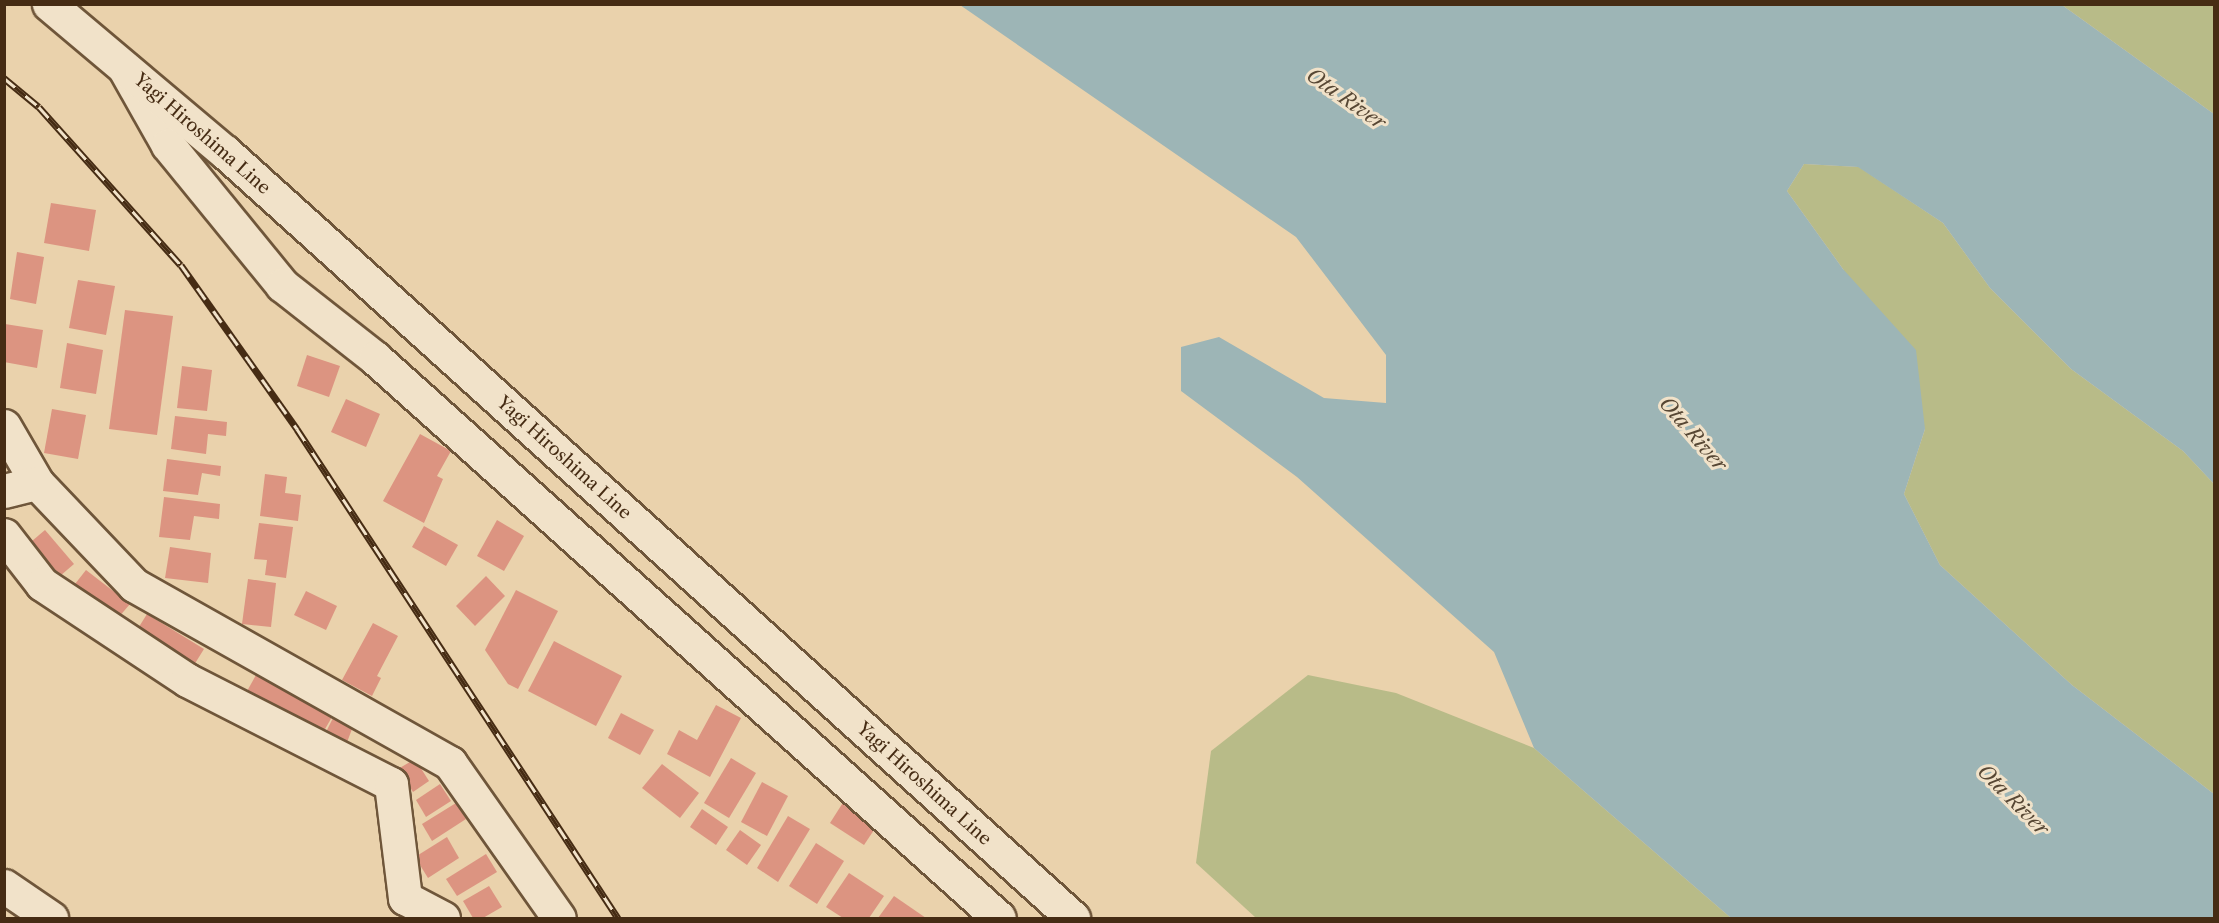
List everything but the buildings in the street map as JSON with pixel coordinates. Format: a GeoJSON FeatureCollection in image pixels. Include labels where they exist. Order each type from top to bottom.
{"type":"FeatureCollection","features":[{"type":"Feature","properties":{"kind":"street","name":"Yagi Hiroshima Line"},"geometry":{"type":"LineString","coordinates":[[50,4],[225,152],[1073,918]]}},
{"type":"Feature","properties":{"kind":"street"},"geometry":{"type":"LineString","coordinates":[[124,68],[168,145],[282,285],[375,358],[999,918]]}},
{"type":"Feature","properties":{"kind":"street"},"geometry":{"type":"LineString","coordinates":[[4,426],[37,483],[134,585],[450,763],[559,918]]}},
{"type":"Feature","properties":{"kind":"street"},"geometry":{"type":"LineString","coordinates":[[4,491],[37,483]]}},
{"type":"Feature","properties":{"kind":"street"},"geometry":{"type":"LineString","coordinates":[[4,535],[42,584],[187,681],[391,784],[405,898],[443,918]]}},
{"type":"Feature","properties":{"kind":"street"},"geometry":{"type":"LineString","coordinates":[[4,886],[51,918]]}},
{"type":"Feature","properties":{"kind":"green space"},"geometry":{"type":"Polygon","coordinates":[[[2062,5],[2214,5],[2214,114],[2062,5]]]}},
{"type":"Feature","properties":{"kind":"green space"},"geometry":{"type":"Polygon","coordinates":[[[1804,164],[1859,167],[1943,223],[1990,288],[2071,369],[2183,451],[2214,484],[2214,794],[2072,685],[1940,565],[1904,494],[1925,429],[1843,269],[1787,191],[1804,164]]]}},
{"type":"Feature","properties":{"kind":"green space"},"geometry":{"type":"Polygon","coordinates":[[[1308,675],[1396,693],[1534,748],[1731,918],[1256,918],[1196,863],[1211,751],[1308,675]]]}},
{"type":"Feature","properties":{"kind":"water","name":"Ota River"},"geometry":{"type":"Polygon","coordinates":[[[960,5],[2062,5],[2214,114],[2214,484],[2183,451],[2071,369],[1990,288],[1943,223],[1858,167],[1804,164],[1787,191],[1843,269],[1916,350],[1925,429],[1904,494],[1940,565],[2072,685],[2214,794],[2214,918],[1731,918],[1534,748],[1494,652],[1297,477],[1181,391],[1181,347],[1219,337],[1324,398],[1386,403],[1386,355],[1296,237],[960,5]]]}},
{"type":"Feature","properties":{"kind":"railway"},"geometry":{"type":"LineString","coordinates":[[4,78],[39,107],[181,265],[297,429],[618,918]]}}]}
